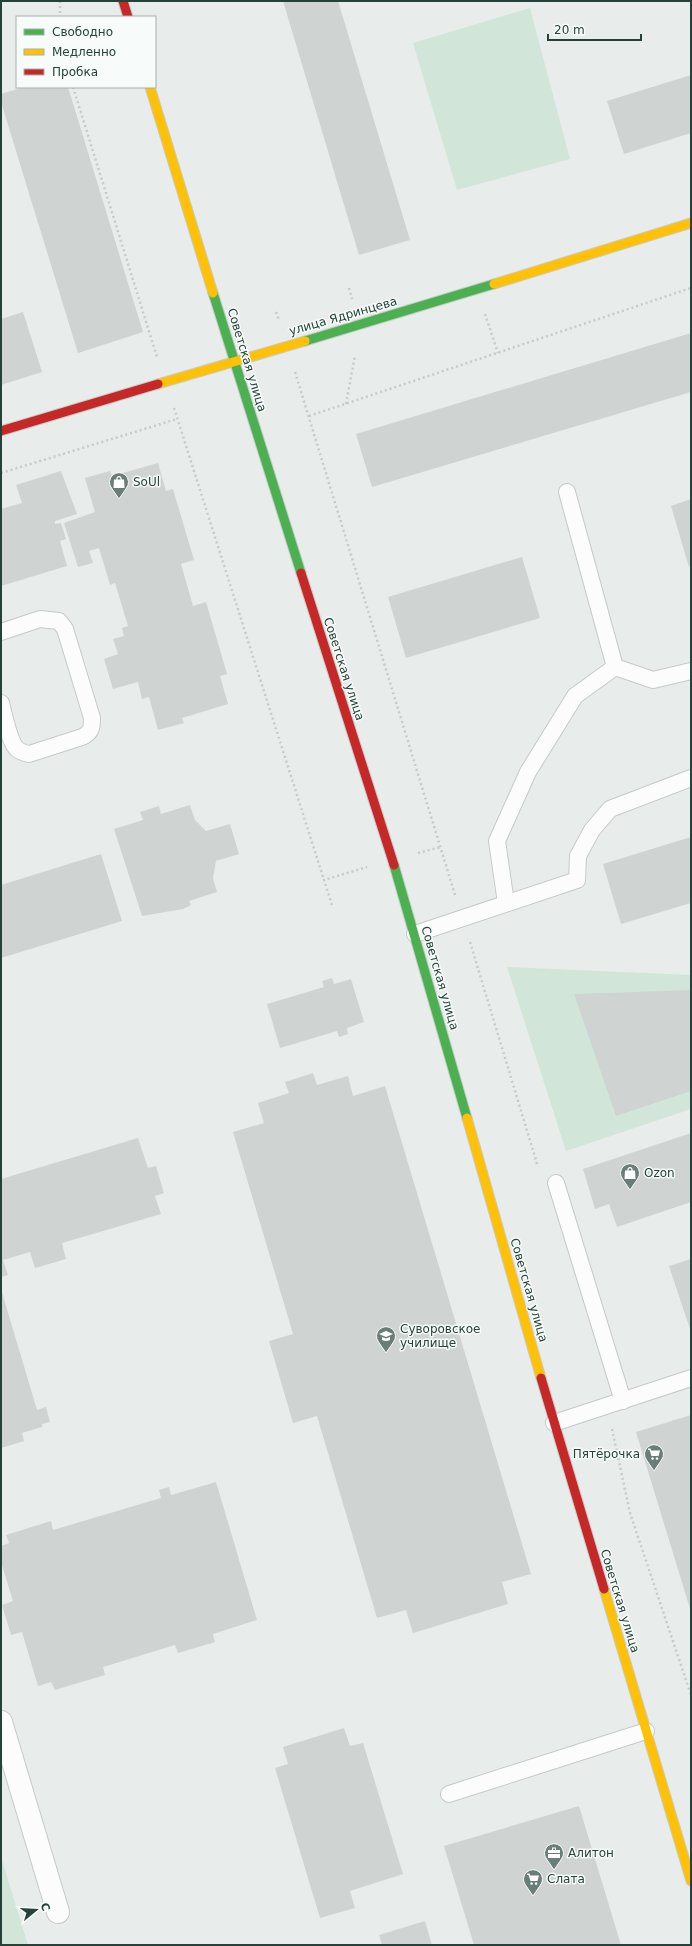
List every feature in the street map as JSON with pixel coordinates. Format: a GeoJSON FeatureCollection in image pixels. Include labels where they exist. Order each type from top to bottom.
{"type":"FeatureCollection","features":[{"type":"Feature","properties":{"kind":"main road"},"geometry":{"type":"LineString","coordinates":[[123,1],[128,16]]}},
{"type":"Feature","properties":{"kind":"main road","name":"Советская улица"},"geometry":{"type":"LineString","coordinates":[[150,88],[234,361],[415,934],[554,1423],[691,1881]]}},
{"type":"Feature","properties":{"kind":"main road","name":"улица Ядринцева"},"geometry":{"type":"LineString","coordinates":[[1,431],[477,289],[691,223]]}},
{"type":"Feature","properties":{"kind":"street"},"geometry":{"type":"LineString","coordinates":[[1,1722],[58,1912]]}},
{"type":"Feature","properties":{"kind":"lane"},"geometry":{"type":"LineString","coordinates":[[567,492],[615,667]]}},
{"type":"Feature","properties":{"kind":"lane"},"geometry":{"type":"LineString","coordinates":[[1,632],[40,619],[59,621],[65,629],[92,718],[92,726],[89,734],[82,737],[29,754],[23,753],[17,749],[13,743],[1,702]]}},
{"type":"Feature","properties":{"kind":"lane"},"geometry":{"type":"LineString","coordinates":[[506,904],[497,841],[528,772],[574,696],[615,667]]}},
{"type":"Feature","properties":{"kind":"lane"},"geometry":{"type":"LineString","coordinates":[[615,667],[653,680],[691,670]]}},
{"type":"Feature","properties":{"kind":"lane"},"geometry":{"type":"LineString","coordinates":[[415,934],[463,920],[577,880],[578,856],[592,830],[610,810],[691,778]]}},
{"type":"Feature","properties":{"kind":"lane"},"geometry":{"type":"LineString","coordinates":[[556,1183],[624,1401]]}},
{"type":"Feature","properties":{"kind":"lane"},"geometry":{"type":"LineString","coordinates":[[554,1423],[691,1378]]}},
{"type":"Feature","properties":{"kind":"lane"},"geometry":{"type":"LineString","coordinates":[[449,1794],[646,1730]]}},
{"type":"Feature","properties":{"kind":"path"},"geometry":{"type":"LineString","coordinates":[[60,1],[60,16]]}},
{"type":"Feature","properties":{"kind":"path"},"geometry":{"type":"LineString","coordinates":[[73,88],[165,382],[324,880]]}},
{"type":"Feature","properties":{"kind":"path"},"geometry":{"type":"LineString","coordinates":[[309,416],[691,288]]}},
{"type":"Feature","properties":{"kind":"path"},"geometry":{"type":"LineString","coordinates":[[477,289],[498,353]]}},
{"type":"Feature","properties":{"kind":"path"},"geometry":{"type":"LineString","coordinates":[[276,312],[479,973]]}},
{"type":"Feature","properties":{"kind":"path"},"geometry":{"type":"LineString","coordinates":[[1,473],[177,419]]}},
{"type":"Feature","properties":{"kind":"green space"},"geometry":{"type":"Polygon","coordinates":[[[530,8],[570,159],[457,190],[413,43],[530,8]]]}},
{"type":"Feature","properties":{"kind":"green space"},"geometry":{"type":"Polygon","coordinates":[[[507,967],[691,975],[691,1109],[566,1151],[507,967]]]}},
{"type":"Feature","properties":{"kind":"green space"},"geometry":{"type":"Polygon","coordinates":[[[1,1857],[28,1945],[1,1945],[1,1857]]]}},
{"type":"Feature","properties":{"kind":"building"},"geometry":{"type":"Polygon","coordinates":[[[283,1],[338,1],[410,240],[359,255],[283,1]]]}},
{"type":"Feature","properties":{"kind":"building"},"geometry":{"type":"Polygon","coordinates":[[[691,75],[691,133],[624,154],[607,101],[691,75]]]}},
{"type":"Feature","properties":{"kind":"building"},"geometry":{"type":"Polygon","coordinates":[[[21,88],[68,88],[143,332],[78,353],[1,102],[1,94],[21,88]]]}},
{"type":"Feature","properties":{"kind":"building"},"geometry":{"type":"Polygon","coordinates":[[[23,312],[42,372],[1,385],[1,319],[23,312]]]}},
{"type":"Feature","properties":{"kind":"building"},"geometry":{"type":"Polygon","coordinates":[[[691,333],[691,392],[372,487],[356,434],[691,333]]]}},
{"type":"Feature","properties":{"kind":"building"},"geometry":{"type":"Polygon","coordinates":[[[158,463],[166,491],[173,489],[194,560],[181,564],[193,606],[206,602],[227,674],[220,676],[228,704],[182,718],[184,723],[158,730],[149,697],[142,699],[138,682],[113,689],[104,659],[118,654],[113,639],[124,636],[122,628],[128,626],[115,583],[110,585],[99,548],[89,551],[93,563],[78,567],[64,523],[95,512],[85,478],[110,471],[112,476],[158,463]]]}},
{"type":"Feature","properties":{"kind":"building"},"geometry":{"type":"Polygon","coordinates":[[[61,471],[77,514],[55,521],[55,524],[61,523],[66,539],[60,541],[67,566],[1,586],[1,509],[22,503],[16,485],[61,471]]]}},
{"type":"Feature","properties":{"kind":"building"},"geometry":{"type":"Polygon","coordinates":[[[691,499],[691,566],[689,567],[671,506],[691,499]]]}},
{"type":"Feature","properties":{"kind":"building"},"geometry":{"type":"Polygon","coordinates":[[[522,557],[540,618],[406,658],[388,597],[522,557]]]}},
{"type":"Feature","properties":{"kind":"building"},"geometry":{"type":"Polygon","coordinates":[[[190,805],[195,820],[206,831],[230,824],[239,854],[216,861],[213,878],[217,892],[189,901],[191,905],[183,909],[142,916],[114,829],[143,820],[140,812],[159,806],[161,814],[190,805]]]}},
{"type":"Feature","properties":{"kind":"building"},"geometry":{"type":"Polygon","coordinates":[[[691,837],[691,903],[621,924],[603,864],[691,837]]]}},
{"type":"Feature","properties":{"kind":"building"},"geometry":{"type":"Polygon","coordinates":[[[101,854],[122,921],[1,958],[1,885],[101,854]]]}},
{"type":"Feature","properties":{"kind":"building"},"geometry":{"type":"Polygon","coordinates":[[[332,978],[334,984],[351,979],[364,1022],[347,1028],[348,1034],[339,1037],[337,1031],[280,1048],[267,1004],[324,987],[322,981],[332,978]]]}},
{"type":"Feature","properties":{"kind":"building"},"geometry":{"type":"Polygon","coordinates":[[[691,990],[691,1091],[616,1116],[574,994],[691,990]]]}},
{"type":"Feature","properties":{"kind":"building"},"geometry":{"type":"Polygon","coordinates":[[[313,1073],[317,1085],[348,1076],[353,1096],[385,1086],[531,1574],[502,1582],[508,1604],[413,1633],[406,1610],[377,1618],[317,1416],[293,1423],[269,1341],[293,1334],[233,1132],[264,1123],[258,1103],[289,1093],[285,1082],[313,1073]]]}},
{"type":"Feature","properties":{"kind":"building"},"geometry":{"type":"Polygon","coordinates":[[[691,1133],[691,1202],[617,1227],[609,1204],[595,1209],[583,1169],[691,1133]]]}},
{"type":"Feature","properties":{"kind":"building"},"geometry":{"type":"Polygon","coordinates":[[[138,1138],[148,1168],[156,1166],[164,1193],[155,1196],[161,1214],[62,1243],[66,1259],[35,1268],[30,1252],[3,1260],[8,1275],[1,1277],[1,1179],[138,1138]]]}},
{"type":"Feature","properties":{"kind":"building"},"geometry":{"type":"Polygon","coordinates":[[[691,1259],[691,1332],[669,1266],[691,1259]]]}},
{"type":"Feature","properties":{"kind":"building"},"geometry":{"type":"Polygon","coordinates":[[[1,1289],[37,1410],[46,1407],[50,1422],[42,1424],[42,1427],[22,1433],[24,1441],[1,1448],[1,1289]]]}},
{"type":"Feature","properties":{"kind":"building"},"geometry":{"type":"Polygon","coordinates":[[[691,1415],[691,1612],[636,1432],[691,1415]]]}},
{"type":"Feature","properties":{"kind":"building"},"geometry":{"type":"Polygon","coordinates":[[[216,1482],[257,1620],[213,1634],[215,1642],[178,1653],[175,1645],[103,1667],[105,1675],[55,1690],[51,1682],[38,1686],[22,1632],[11,1635],[2,1605],[13,1601],[1,1562],[1,1546],[9,1543],[6,1535],[51,1521],[53,1530],[161,1498],[159,1490],[169,1487],[171,1495],[216,1482]]]}},
{"type":"Feature","properties":{"kind":"building"},"geometry":{"type":"Polygon","coordinates":[[[344,1728],[350,1746],[363,1743],[403,1874],[350,1891],[355,1908],[320,1918],[275,1768],[288,1764],[283,1747],[344,1728]]]}},
{"type":"Feature","properties":{"kind":"building","name":"Слата"},"geometry":{"type":"Polygon","coordinates":[[[579,1806],[621,1945],[474,1945],[444,1846],[579,1806]]]}},
{"type":"Feature","properties":{"kind":"building"},"geometry":{"type":"Polygon","coordinates":[[[425,1921],[432,1945],[382,1945],[379,1935],[425,1921]]]}},
{"type":"Feature","properties":{"kind":"traffic: fast"},"geometry":{"type":"LineString","coordinates":[[305,341],[494,284]]}},
{"type":"Feature","properties":{"kind":"traffic: fast"},"geometry":{"type":"LineString","coordinates":[[213,293],[301,573]]}},
{"type":"Feature","properties":{"kind":"traffic: fast"},"geometry":{"type":"LineString","coordinates":[[394,865],[467,1118]]}},
{"type":"Feature","properties":{"kind":"traffic: slow"},"geometry":{"type":"LineString","coordinates":[[150,88],[213,293]]}},
{"type":"Feature","properties":{"kind":"traffic: slow"},"geometry":{"type":"LineString","coordinates":[[494,284],[691,223]]}},
{"type":"Feature","properties":{"kind":"traffic: slow"},"geometry":{"type":"LineString","coordinates":[[158,384],[305,341]]}},
{"type":"Feature","properties":{"kind":"traffic: slow"},"geometry":{"type":"LineString","coordinates":[[467,1118],[541,1378]]}},
{"type":"Feature","properties":{"kind":"traffic: slow"},"geometry":{"type":"LineString","coordinates":[[604,1589],[691,1881]]}},
{"type":"Feature","properties":{"kind":"traffic: jam"},"geometry":{"type":"LineString","coordinates":[[123,1],[128,16]]}},
{"type":"Feature","properties":{"kind":"traffic: jam"},"geometry":{"type":"LineString","coordinates":[[1,431],[158,384]]}},
{"type":"Feature","properties":{"kind":"traffic: jam"},"geometry":{"type":"LineString","coordinates":[[301,573],[394,865]]}},
{"type":"Feature","properties":{"kind":"traffic: jam"},"geometry":{"type":"LineString","coordinates":[[541,1378],[604,1589]]}},
{"type":"Feature","properties":{"kind":"place","name":"SoUl"},"geometry":{"type":"Point","coordinates":[119,499]}},
{"type":"Feature","properties":{"kind":"place","name":"Ozon"},"geometry":{"type":"Point","coordinates":[630,1190]}},
{"type":"Feature","properties":{"kind":"place","name":"Суворовское училище"},"geometry":{"type":"Point","coordinates":[386,1353]}},
{"type":"Feature","properties":{"kind":"place","name":"Пятёрочка"},"geometry":{"type":"Point","coordinates":[654,1471]}},
{"type":"Feature","properties":{"kind":"place","name":"Алитон"},"geometry":{"type":"Point","coordinates":[554,1870]}},
{"type":"Feature","properties":{"kind":"place","name":"Слата"},"geometry":{"type":"Point","coordinates":[533,1896]}}]}
